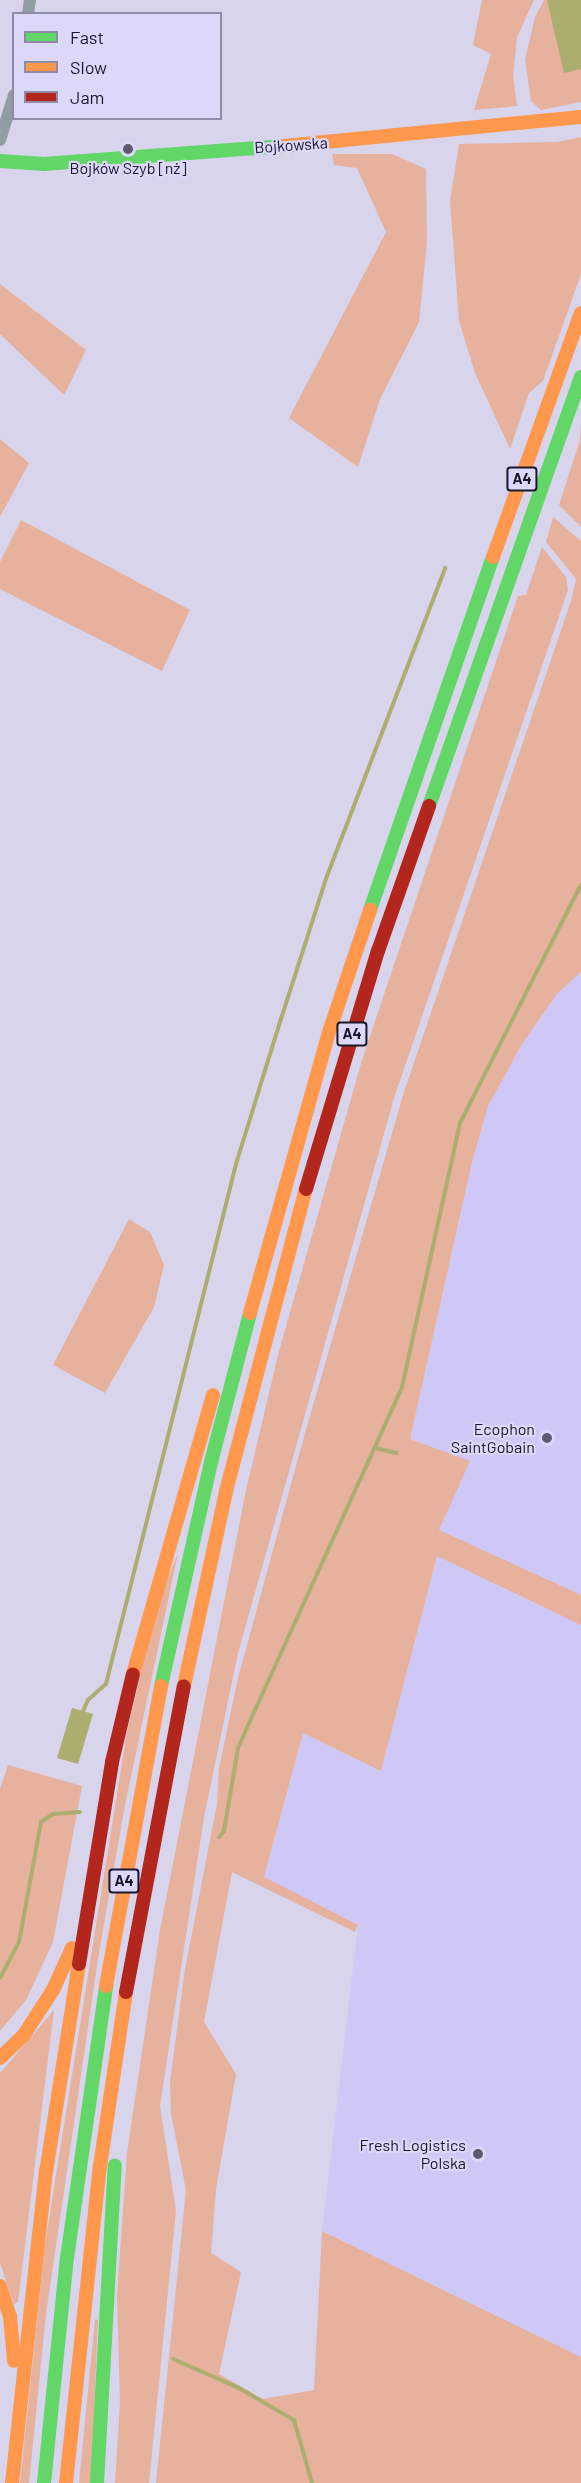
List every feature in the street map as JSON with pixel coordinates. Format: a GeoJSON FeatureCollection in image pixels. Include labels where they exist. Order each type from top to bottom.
{"type":"FeatureCollection","features":[{"type":"Feature","properties":{"kind":"main road","name":"Bojkowska"},"geometry":{"type":"LineString","coordinates":[[0,161],[44,164],[401,137],[581,117]]}},
{"type":"Feature","properties":{"kind":"main road","name":"A4"},"geometry":{"type":"LineString","coordinates":[[44,2483],[74,2201],[120,1902],[188,1558],[255,1288],[370,906],[581,313]]}},
{"type":"Feature","properties":{"kind":"main road","name":"A4"},"geometry":{"type":"LineString","coordinates":[[66,2483],[100,2166],[132,1952],[190,1650],[283,1269],[378,951],[581,377]]}},
{"type":"Feature","properties":{"kind":"main road"},"geometry":{"type":"LineString","coordinates":[[12,2483],[46,2172],[112,1762],[141,1638],[224,1356],[255,1288]]}},
{"type":"Feature","properties":{"kind":"main road"},"geometry":{"type":"LineString","coordinates":[[0,2058],[23,2036],[53,1990],[86,1916]]}},
{"type":"Feature","properties":{"kind":"main road"},"geometry":{"type":"LineString","coordinates":[[97,2483],[110,2225],[132,1952]]}},
{"type":"Feature","properties":{"kind":"main road"},"geometry":{"type":"LineString","coordinates":[[0,2286],[10,2316],[18,2419]]}},
{"type":"Feature","properties":{"kind":"street"},"geometry":{"type":"LineString","coordinates":[[0,140],[12,101]]}},
{"type":"Feature","properties":{"kind":"shaded area"},"geometry":{"type":"Polygon","coordinates":[[[482,0],[534,0],[517,37],[513,76],[517,106],[474,110],[491,54],[473,45],[482,0]]]}},
{"type":"Feature","properties":{"kind":"shaded area"},"geometry":{"type":"Polygon","coordinates":[[[544,0],[581,0],[581,102],[541,110],[531,101],[525,60],[535,17],[544,0]]]}},
{"type":"Feature","properties":{"kind":"shaded area"},"geometry":{"type":"Polygon","coordinates":[[[547,0],[581,0],[581,69],[564,73],[547,0]]]}},
{"type":"Feature","properties":{"kind":"shaded area"},"geometry":{"type":"Polygon","coordinates":[[[581,137],[581,274],[543,381],[529,393],[510,449],[475,373],[459,321],[450,201],[459,144],[557,142],[581,137]]]}},
{"type":"Feature","properties":{"kind":"shaded area"},"geometry":{"type":"Polygon","coordinates":[[[332,154],[392,154],[426,169],[427,242],[419,322],[380,399],[358,467],[289,418],[386,232],[357,168],[334,165],[332,154]]]}},
{"type":"Feature","properties":{"kind":"shaded area"},"geometry":{"type":"Polygon","coordinates":[[[0,284],[86,350],[64,395],[0,334],[0,284]]]}},
{"type":"Feature","properties":{"kind":"shaded area"},"geometry":{"type":"Polygon","coordinates":[[[581,424],[581,527],[559,505],[580,440],[581,424]]]}},
{"type":"Feature","properties":{"kind":"shaded area"},"geometry":{"type":"Polygon","coordinates":[[[0,439],[29,463],[0,517],[0,439]]]}},
{"type":"Feature","properties":{"kind":"shaded area"},"geometry":{"type":"Polygon","coordinates":[[[553,517],[581,541],[581,972],[557,994],[522,1044],[488,1106],[472,1162],[410,1439],[470,1461],[439,1530],[581,1595],[581,1625],[437,1556],[381,1771],[303,1733],[264,1877],[358,1925],[355,1932],[232,1872],[204,2022],[236,2074],[216,2189],[211,2253],[241,2272],[219,2374],[263,2399],[314,2390],[322,2231],[581,2357],[581,2483],[156,2483],[186,2190],[171,2114],[170,2082],[185,1969],[217,1804],[219,1768],[238,1678],[305,1433],[403,1095],[572,598],[576,579],[546,542],[553,517]]]}},
{"type":"Feature","properties":{"kind":"shaded area"},"geometry":{"type":"Polygon","coordinates":[[[21,520],[190,610],[162,671],[0,589],[0,562],[21,520]]]}},
{"type":"Feature","properties":{"kind":"shaded area"},"geometry":{"type":"Polygon","coordinates":[[[542,547],[566,577],[568,590],[394,1098],[238,1653],[204,1817],[160,2106],[176,2211],[149,2483],[115,2483],[120,2402],[117,2296],[127,2153],[160,1930],[246,1490],[279,1351],[362,1060],[518,596],[526,595],[542,547]]]}},
{"type":"Feature","properties":{"kind":"shaded area"},"geometry":{"type":"Polygon","coordinates":[[[581,972],[581,1595],[438,1530],[469,1461],[410,1439],[472,1162],[488,1106],[522,1044],[557,994],[581,972]]]}},
{"type":"Feature","properties":{"kind":"shaded area"},"geometry":{"type":"Polygon","coordinates":[[[129,1219],[150,1232],[164,1265],[154,1307],[105,1393],[53,1365],[129,1219]]]}},
{"type":"Feature","properties":{"kind":"shaded area"},"geometry":{"type":"Polygon","coordinates":[[[178,1553],[125,1805],[99,1952],[46,2314],[29,2483],[20,2483],[45,2244],[127,1732],[157,1604],[178,1553]]]}},
{"type":"Feature","properties":{"kind":"shaded area"},"geometry":{"type":"Polygon","coordinates":[[[437,1556],[581,1625],[581,2357],[322,2231],[358,1925],[264,1878],[303,1733],[381,1771],[437,1556]]]}},
{"type":"Feature","properties":{"kind":"shaded area"},"geometry":{"type":"Polygon","coordinates":[[[72,1708],[93,1714],[78,1764],[57,1758],[72,1708]]]}},
{"type":"Feature","properties":{"kind":"shaded area"},"geometry":{"type":"Polygon","coordinates":[[[8,1765],[82,1786],[53,1942],[26,2000],[0,2031],[0,1789],[8,1765]]]}},
{"type":"Feature","properties":{"kind":"shaded area"},"geometry":{"type":"Polygon","coordinates":[[[54,2010],[18,2302],[14,2304],[0,2263],[0,2073],[54,2010]]]}},
{"type":"Feature","properties":{"kind":"shaded area"},"geometry":{"type":"Polygon","coordinates":[[[95,2319],[98,2320],[91,2483],[79,2483],[95,2319]]]}},
{"type":"Feature","properties":{"kind":"waterway"},"geometry":{"type":"LineString","coordinates":[[83,1711],[88,1700],[106,1684],[236,1164],[281,1019],[327,876],[445,568]]}},
{"type":"Feature","properties":{"kind":"waterway"},"geometry":{"type":"LineString","coordinates":[[219,1837],[224,1831],[238,1748],[402,1387],[460,1123],[581,885]]}},
{"type":"Feature","properties":{"kind":"waterway"},"geometry":{"type":"LineString","coordinates":[[375,1448],[396,1453]]}},
{"type":"Feature","properties":{"kind":"waterway"},"geometry":{"type":"LineString","coordinates":[[0,1978],[19,1942],[41,1822],[53,1814],[80,1812]]}},
{"type":"Feature","properties":{"kind":"waterway"},"geometry":{"type":"LineString","coordinates":[[173,2359],[239,2388],[294,2420],[312,2483]]}},
{"type":"Feature","properties":{"kind":"traffic: fast"},"geometry":{"type":"LineString","coordinates":[[0,161],[44,164],[284,146]]}},
{"type":"Feature","properties":{"kind":"traffic: fast"},"geometry":{"type":"LineString","coordinates":[[429,806],[581,377]]}},
{"type":"Feature","properties":{"kind":"traffic: fast"},"geometry":{"type":"LineString","coordinates":[[370,910],[493,557]]}},
{"type":"Feature","properties":{"kind":"traffic: fast"},"geometry":{"type":"LineString","coordinates":[[161,1686],[211,1462],[250,1313]]}},
{"type":"Feature","properties":{"kind":"traffic: fast"},"geometry":{"type":"LineString","coordinates":[[44,2483],[67,2258],[106,1986]]}},
{"type":"Feature","properties":{"kind":"traffic: fast"},"geometry":{"type":"LineString","coordinates":[[97,2483],[115,2166]]}},
{"type":"Feature","properties":{"kind":"traffic: slow"},"geometry":{"type":"LineString","coordinates":[[284,146],[581,117]]}},
{"type":"Feature","properties":{"kind":"traffic: slow"},"geometry":{"type":"LineString","coordinates":[[493,557],[581,313]]}},
{"type":"Feature","properties":{"kind":"traffic: slow"},"geometry":{"type":"LineString","coordinates":[[250,1313],[329,1032],[370,910]]}},
{"type":"Feature","properties":{"kind":"traffic: slow"},"geometry":{"type":"LineString","coordinates":[[184,1686],[226,1491],[306,1189]]}},
{"type":"Feature","properties":{"kind":"traffic: slow"},"geometry":{"type":"LineString","coordinates":[[133,1674],[213,1395]]}},
{"type":"Feature","properties":{"kind":"traffic: slow"},"geometry":{"type":"LineString","coordinates":[[106,1986],[161,1686]]}},
{"type":"Feature","properties":{"kind":"traffic: slow"},"geometry":{"type":"LineString","coordinates":[[0,2058],[23,2036],[53,1990],[72,1948]]}},
{"type":"Feature","properties":{"kind":"traffic: slow"},"geometry":{"type":"LineString","coordinates":[[12,2483],[46,2172],[79,1964]]}},
{"type":"Feature","properties":{"kind":"traffic: slow"},"geometry":{"type":"LineString","coordinates":[[66,2483],[100,2166],[126,1992]]}},
{"type":"Feature","properties":{"kind":"traffic: slow"},"geometry":{"type":"LineString","coordinates":[[0,2286],[10,2316],[14,2361]]}},
{"type":"Feature","properties":{"kind":"traffic: jam"},"geometry":{"type":"LineString","coordinates":[[306,1189],[378,951],[429,806]]}},
{"type":"Feature","properties":{"kind":"traffic: jam"},"geometry":{"type":"LineString","coordinates":[[79,1964],[112,1762],[133,1674]]}},
{"type":"Feature","properties":{"kind":"traffic: jam"},"geometry":{"type":"LineString","coordinates":[[126,1992],[184,1686]]}},
{"type":"Feature","properties":{"kind":"place","name":"Bojków Szyb [nż]"},"geometry":{"type":"Point","coordinates":[128,149]}},
{"type":"Feature","properties":{"kind":"place","name":"Ecophon SaintGobain"},"geometry":{"type":"Point","coordinates":[547,1438]}},
{"type":"Feature","properties":{"kind":"place","name":"Fresh Logistics Polska"},"geometry":{"type":"Point","coordinates":[478,2154]}}]}
